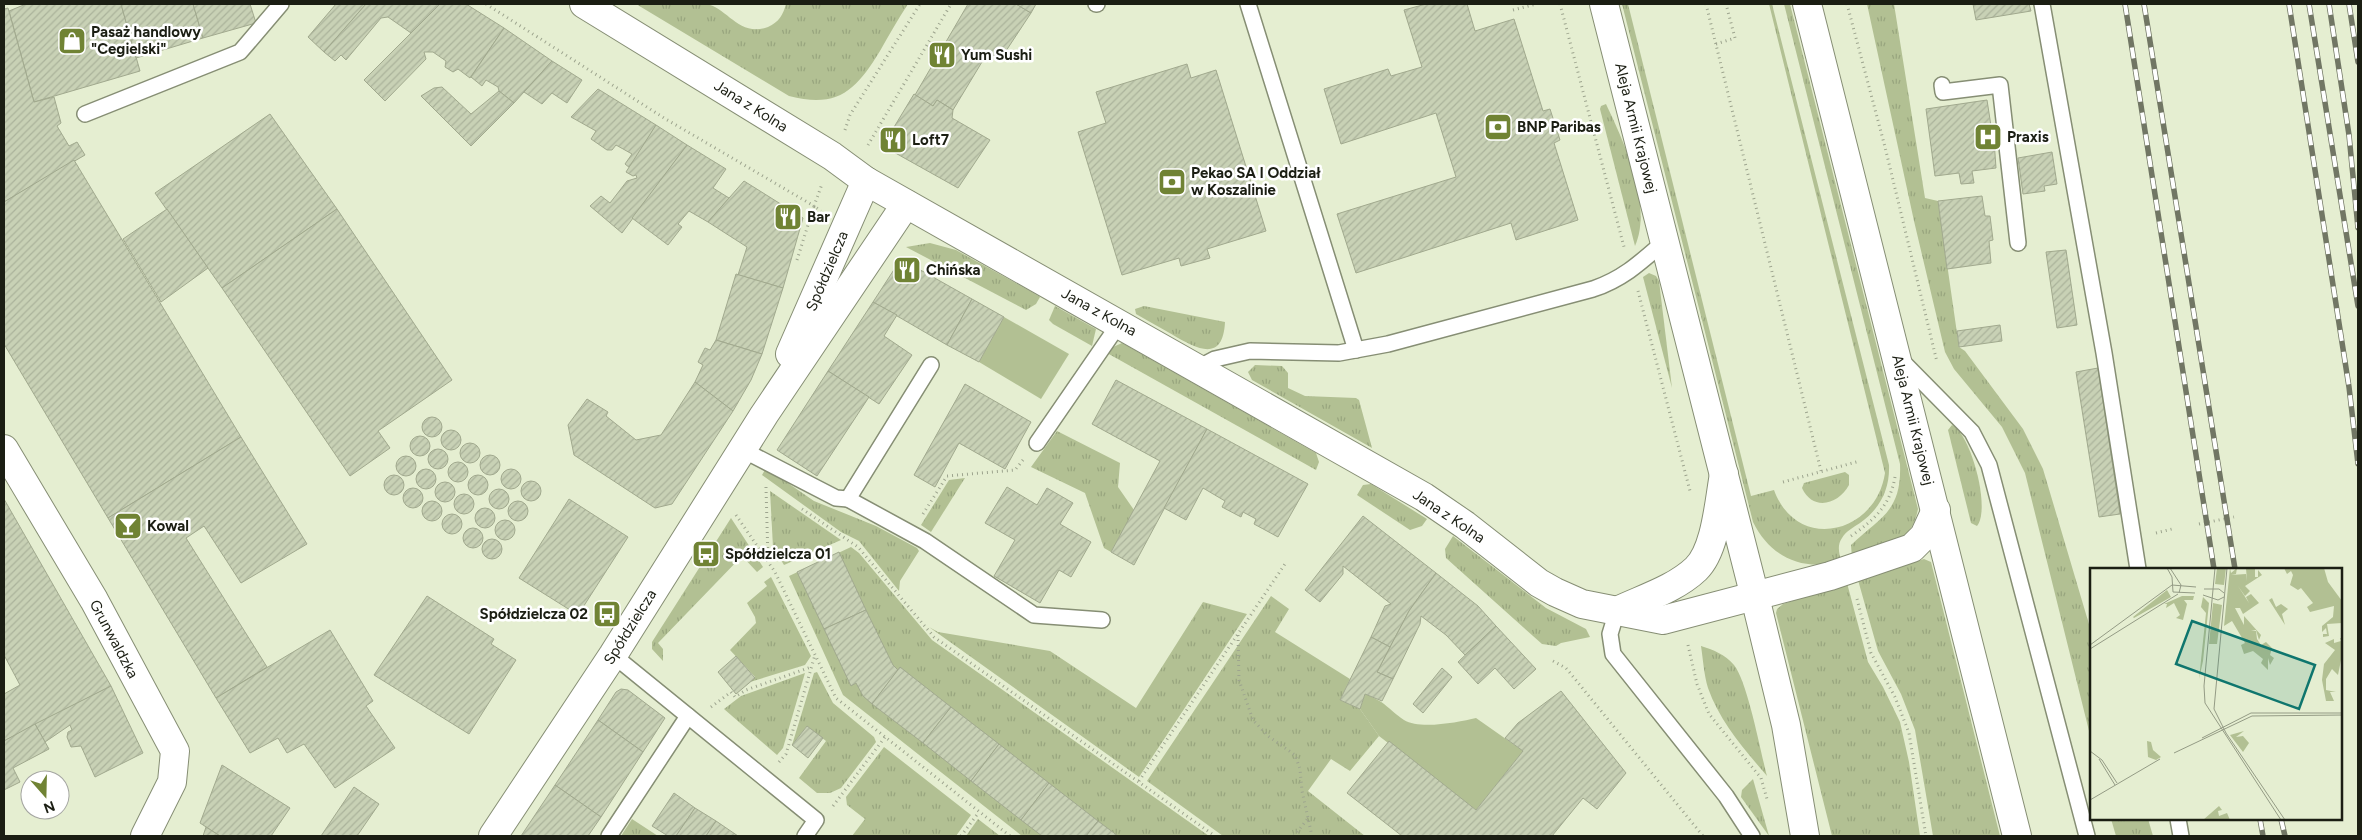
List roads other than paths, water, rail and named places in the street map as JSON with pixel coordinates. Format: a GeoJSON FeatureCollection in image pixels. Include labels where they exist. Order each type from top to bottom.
{"type":"FeatureCollection","features":[{"type":"Feature","properties":{"kind":"street","name":"Jana z Kolna"},"geometry":{"type":"LineString","coordinates":[[584,4],[838,146],[866,181],[1424,497],[1466,525],[1539,583],[1582,604],[1663,620],[1755,597],[1830,576],[1912,548],[1924,536],[1936,510]]}},
{"type":"Feature","properties":{"kind":"street","name":"Aleja Armii Krajowej"},"geometry":{"type":"LineString","coordinates":[[1604,4],[1786,725],[1805,836]]}},
{"type":"Feature","properties":{"kind":"street","name":"Aleja Armii Krajowej"},"geometry":{"type":"LineString","coordinates":[[1807,4],[2017,836]]}},
{"type":"Feature","properties":{"kind":"street","name":"Spółdzielcza"},"geometry":{"type":"LineString","coordinates":[[764,415],[866,181]]}},
{"type":"Feature","properties":{"kind":"street","name":"Spółdzielcza"},"geometry":{"type":"LineString","coordinates":[[493,836],[613,656],[764,415],[906,204]]}},
{"type":"Feature","properties":{"kind":"street","name":"Grunwaldzka"},"geometry":{"type":"LineString","coordinates":[[4,449],[94,600],[175,751],[172,782],[146,836]]}},
{"type":"Feature","properties":{"kind":"street"},"geometry":{"type":"LineString","coordinates":[[1617,611],[1673,584],[1696,569],[1704,559],[1710,544],[1724,474]]}},
{"type":"Feature","properties":{"kind":"lane"},"geometry":{"type":"LineString","coordinates":[[85,114],[240,52],[281,4]]}},
{"type":"Feature","properties":{"kind":"lane"},"geometry":{"type":"LineString","coordinates":[[1248,4],[1356,350]]}},
{"type":"Feature","properties":{"kind":"lane"},"geometry":{"type":"LineString","coordinates":[[2042,4],[2104,353],[2138,568]]}},
{"type":"Feature","properties":{"kind":"lane"},"geometry":{"type":"LineString","coordinates":[[1942,85],[1943,92],[2000,85],[2018,243]]}},
{"type":"Feature","properties":{"kind":"lane"},"geometry":{"type":"LineString","coordinates":[[1198,368],[1215,358],[1250,351],[1339,354],[1388,344],[1607,285],[1631,271],[1665,241]]}},
{"type":"Feature","properties":{"kind":"lane"},"geometry":{"type":"LineString","coordinates":[[1037,443],[1119,324]]}},
{"type":"Feature","properties":{"kind":"lane"},"geometry":{"type":"LineString","coordinates":[[1897,355],[1972,432],[1989,465],[2086,836]]}},
{"type":"Feature","properties":{"kind":"lane"},"geometry":{"type":"LineString","coordinates":[[848,499],[931,365]]}},
{"type":"Feature","properties":{"kind":"lane"},"geometry":{"type":"LineString","coordinates":[[743,450],[836,498],[848,499],[910,533],[1034,615],[1102,620]]}},
{"type":"Feature","properties":{"kind":"lane"},"geometry":{"type":"LineString","coordinates":[[1617,611],[1610,634],[1613,654],[1726,796],[1752,836]]}},
{"type":"Feature","properties":{"kind":"lane"},"geometry":{"type":"LineString","coordinates":[[613,656],[816,820],[805,836]]}},
{"type":"Feature","properties":{"kind":"lane"},"geometry":{"type":"LineString","coordinates":[[609,836],[690,718]]}},
{"type":"Feature","properties":{"kind":"lane"},"geometry":{"type":"LineString","coordinates":[[2178,820],[2181,836]]}},
{"type":"Feature","properties":{"kind":"railway"},"geometry":{"type":"LineString","coordinates":[[2125,4],[2214,568]]}},
{"type":"Feature","properties":{"kind":"railway"},"geometry":{"type":"LineString","coordinates":[[2144,4],[2235,568]]}},
{"type":"Feature","properties":{"kind":"railway"},"geometry":{"type":"LineString","coordinates":[[2289,4],[2349,387],[2358,464]]}},
{"type":"Feature","properties":{"kind":"railway"},"geometry":{"type":"LineString","coordinates":[[2309,4],[2358,306]]}},
{"type":"Feature","properties":{"kind":"railway"},"geometry":{"type":"LineString","coordinates":[[2329,4],[2349,135],[2358,228]]}},
{"type":"Feature","properties":{"kind":"railway"},"geometry":{"type":"LineString","coordinates":[[2349,4],[2358,62]]}},
{"type":"Feature","properties":{"kind":"railway"},"geometry":{"type":"LineString","coordinates":[[2260,820],[2263,836]]}},
{"type":"Feature","properties":{"kind":"railway"},"geometry":{"type":"LineString","coordinates":[[2281,820],[2285,836]]}},
{"type":"Feature","properties":{"kind":"place","name":"Pasaż handlowy \"Cegielski\""},"geometry":{"type":"Point","coordinates":[72,41]}},
{"type":"Feature","properties":{"kind":"place","name":"Yum Sushi"},"geometry":{"type":"Point","coordinates":[942,55]}},
{"type":"Feature","properties":{"kind":"place","name":"BNP Paribas"},"geometry":{"type":"Point","coordinates":[1498,127]}},
{"type":"Feature","properties":{"kind":"place","name":"Praxis"},"geometry":{"type":"Point","coordinates":[1988,137]}},
{"type":"Feature","properties":{"kind":"place","name":"Loft7"},"geometry":{"type":"Point","coordinates":[893,140]}},
{"type":"Feature","properties":{"kind":"place","name":"Pekao SA I Oddział w Koszalinie"},"geometry":{"type":"Point","coordinates":[1172,182]}},
{"type":"Feature","properties":{"kind":"place","name":"Bar"},"geometry":{"type":"Point","coordinates":[788,217]}},
{"type":"Feature","properties":{"kind":"place","name":"Chińska"},"geometry":{"type":"Point","coordinates":[907,270]}},
{"type":"Feature","properties":{"kind":"place","name":"Kowal"},"geometry":{"type":"Point","coordinates":[128,526]}},
{"type":"Feature","properties":{"kind":"place","name":"Spółdzielcza 01"},"geometry":{"type":"Point","coordinates":[706,554]}},
{"type":"Feature","properties":{"kind":"place","name":"Spółdzielcza 02"},"geometry":{"type":"Point","coordinates":[607,614]}}]}
